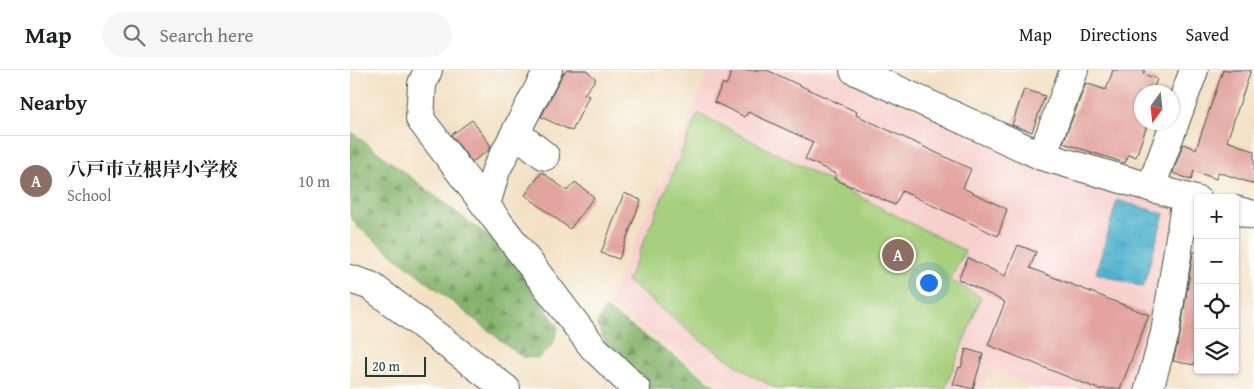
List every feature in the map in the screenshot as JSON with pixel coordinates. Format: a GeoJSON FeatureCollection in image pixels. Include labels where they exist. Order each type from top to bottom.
{"type":"FeatureCollection","features":[{"type":"Feature","properties":{"kind":"street"},"geometry":{"type":"LineString","coordinates":[[428,70],[422,84],[420,119],[593,347],[636,389]]}},
{"type":"Feature","properties":{"kind":"street"},"geometry":{"type":"LineString","coordinates":[[486,205],[496,170],[548,70]]}},
{"type":"Feature","properties":{"kind":"street"},"geometry":{"type":"LineString","coordinates":[[854,70],[1042,156],[1192,199],[1165,333],[1149,389]]}},
{"type":"Feature","properties":{"kind":"street"},"geometry":{"type":"LineString","coordinates":[[1042,156],[1074,70]]}},
{"type":"Feature","properties":{"kind":"street"},"geometry":{"type":"LineString","coordinates":[[1151,188],[1194,70]]}},
{"type":"Feature","properties":{"kind":"street"},"geometry":{"type":"LineString","coordinates":[[516,133],[545,156]]}},
{"type":"Feature","properties":{"kind":"street"},"geometry":{"type":"LineString","coordinates":[[1239,211],[1254,215]]}},
{"type":"Feature","properties":{"kind":"street"},"geometry":{"type":"LineString","coordinates":[[350,279],[370,286],[506,389]]}},
{"type":"Feature","properties":{"kind":"shaded area"},"geometry":{"type":"Polygon","coordinates":[[[709,70],[825,70],[1030,164],[1174,206],[1153,342],[1139,389],[1039,389],[990,370],[980,389],[727,389],[608,304],[709,70]]]}},
{"type":"Feature","properties":{"kind":"green space"},"geometry":{"type":"Polygon","coordinates":[[[698,113],[965,251],[950,280],[981,297],[945,389],[777,389],[748,373],[698,339],[627,281],[698,113]]]}},
{"type":"Feature","properties":{"kind":"green space"},"geometry":{"type":"Polygon","coordinates":[[[350,131],[502,247],[558,327],[553,345],[539,358],[522,357],[358,227],[350,216],[350,131]]]}},
{"type":"Feature","properties":{"kind":"green space"},"geometry":{"type":"Polygon","coordinates":[[[605,308],[720,389],[650,389],[610,352],[597,324],[605,308]]]}},
{"type":"Feature","properties":{"kind":"water"},"geometry":{"type":"Polygon","coordinates":[[[1117,200],[1164,214],[1143,287],[1096,273],[1117,200]]]}},
{"type":"Feature","properties":{"kind":"building"},"geometry":{"type":"Polygon","coordinates":[[[567,70],[586,70],[596,79],[584,94],[589,96],[572,131],[541,117],[562,75],[567,70]]]}},
{"type":"Feature","properties":{"kind":"building"},"geometry":{"type":"Polygon","coordinates":[[[733,70],[767,70],[857,112],[856,115],[971,169],[963,188],[1007,209],[998,236],[902,191],[895,205],[834,179],[836,174],[805,159],[813,142],[748,112],[745,117],[714,102],[723,83],[726,85],[733,70]]]}},
{"type":"Feature","properties":{"kind":"building"},"geometry":{"type":"Polygon","coordinates":[[[1113,70],[1145,70],[1143,74],[1157,79],[1155,85],[1134,85],[1134,130],[1145,130],[1136,157],[1129,154],[1125,163],[1063,143],[1086,83],[1106,90],[1113,70]]]}},
{"type":"Feature","properties":{"kind":"building"},"geometry":{"type":"Polygon","coordinates":[[[1223,70],[1251,70],[1227,141],[1254,151],[1254,184],[1218,172],[1216,179],[1194,171],[1191,180],[1173,173],[1183,144],[1196,149],[1223,70]]]}},
{"type":"Feature","properties":{"kind":"building"},"geometry":{"type":"Polygon","coordinates":[[[1024,89],[1045,96],[1032,132],[1012,125],[1024,89]]]}},
{"type":"Feature","properties":{"kind":"building"},"geometry":{"type":"Polygon","coordinates":[[[472,120],[491,146],[489,150],[472,162],[451,135],[472,120]]]}},
{"type":"Feature","properties":{"kind":"building"},"geometry":{"type":"Polygon","coordinates":[[[542,172],[567,191],[575,182],[594,197],[570,229],[525,195],[542,172]]]}},
{"type":"Feature","properties":{"kind":"building"},"geometry":{"type":"Polygon","coordinates":[[[624,193],[641,200],[619,259],[601,253],[624,193]]]}},
{"type":"Feature","properties":{"kind":"building"},"geometry":{"type":"Polygon","coordinates":[[[1018,245],[1036,252],[1030,268],[1149,315],[1120,389],[1098,389],[988,345],[1005,302],[958,279],[968,258],[1005,276],[1018,245]]]}},
{"type":"Feature","properties":{"kind":"building"},"geometry":{"type":"Polygon","coordinates":[[[1194,252],[1194,365],[1173,361],[1180,335],[1194,252]]]}},
{"type":"Feature","properties":{"kind":"building"},"geometry":{"type":"Polygon","coordinates":[[[966,349],[983,354],[973,389],[953,384],[959,367],[961,368],[966,349]]]}},
{"type":"Feature","properties":{"kind":"place","name":"八戸市立根岸小学校"},"geometry":{"type":"Point","coordinates":[898,255]}}]}
